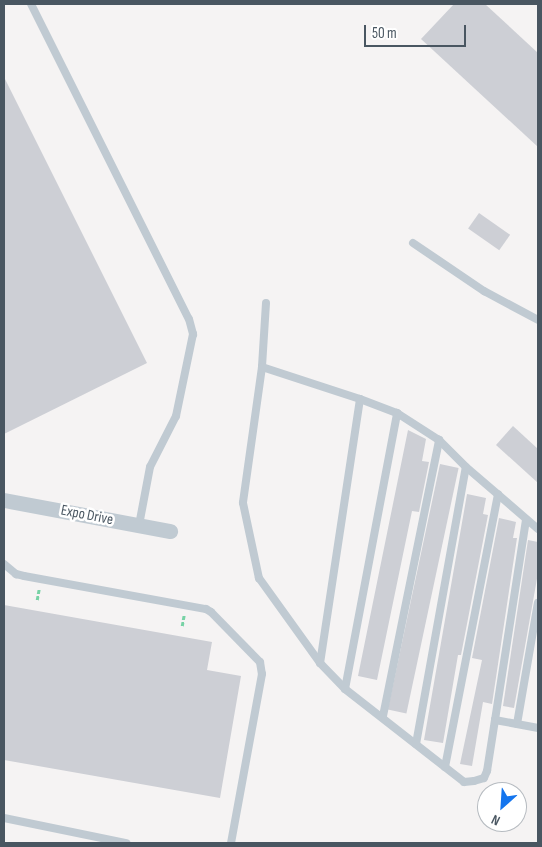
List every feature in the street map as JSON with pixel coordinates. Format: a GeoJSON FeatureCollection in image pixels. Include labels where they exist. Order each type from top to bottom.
{"type":"FeatureCollection","features":[{"type":"Feature","properties":{"kind":"street","name":"Expo Drive"},"geometry":{"type":"LineString","coordinates":[[4,500],[170,531]]}},
{"type":"Feature","properties":{"kind":"lane"},"geometry":{"type":"LineString","coordinates":[[31,4],[189,319],[194,334],[176,416],[150,466],[139,525]]}},
{"type":"Feature","properties":{"kind":"lane"},"geometry":{"type":"LineString","coordinates":[[413,243],[484,291],[538,320]]}},
{"type":"Feature","properties":{"kind":"lane"},"geometry":{"type":"LineString","coordinates":[[266,302],[262,367],[243,504],[259,578],[320,663],[345,689],[383,716],[464,782],[474,782],[484,778],[487,772],[526,519]]}},
{"type":"Feature","properties":{"kind":"lane"},"geometry":{"type":"LineString","coordinates":[[262,367],[360,398],[398,413],[438,440],[466,468],[538,529]]}},
{"type":"Feature","properties":{"kind":"lane"},"geometry":{"type":"LineString","coordinates":[[320,663],[360,398]]}},
{"type":"Feature","properties":{"kind":"lane"},"geometry":{"type":"LineString","coordinates":[[345,689],[398,413]]}},
{"type":"Feature","properties":{"kind":"lane"},"geometry":{"type":"LineString","coordinates":[[383,716],[438,440]]}},
{"type":"Feature","properties":{"kind":"lane"},"geometry":{"type":"LineString","coordinates":[[416,744],[466,468]]}},
{"type":"Feature","properties":{"kind":"lane"},"geometry":{"type":"LineString","coordinates":[[445,767],[498,494]]}},
{"type":"Feature","properties":{"kind":"lane"},"geometry":{"type":"LineString","coordinates":[[4,564],[16,574]]}},
{"type":"Feature","properties":{"kind":"lane"},"geometry":{"type":"LineString","coordinates":[[4,572],[206,609],[260,662],[262,674],[231,843]]}},
{"type":"Feature","properties":{"kind":"lane"},"geometry":{"type":"LineString","coordinates":[[517,724],[538,602]]}},
{"type":"Feature","properties":{"kind":"lane"},"geometry":{"type":"LineString","coordinates":[[495,720],[538,728]]}},
{"type":"Feature","properties":{"kind":"lane"},"geometry":{"type":"LineString","coordinates":[[4,818],[126,843]]}},
{"type":"Feature","properties":{"kind":"building"},"geometry":{"type":"Polygon","coordinates":[[[454,4],[485,4],[538,53],[538,147],[421,39],[454,4]]]}},
{"type":"Feature","properties":{"kind":"building"},"geometry":{"type":"Polygon","coordinates":[[[4,77],[147,363],[4,434],[4,77]]]}},
{"type":"Feature","properties":{"kind":"building"},"geometry":{"type":"Polygon","coordinates":[[[479,213],[510,235],[499,250],[468,229],[479,213]]]}},
{"type":"Feature","properties":{"kind":"building"},"geometry":{"type":"Polygon","coordinates":[[[513,426],[538,449],[538,483],[496,445],[513,426]]]}},
{"type":"Feature","properties":{"kind":"building"},"geometry":{"type":"Polygon","coordinates":[[[408,430],[426,439],[422,461],[429,462],[419,512],[412,511],[377,680],[358,676],[408,430]]]}},
{"type":"Feature","properties":{"kind":"building"},"geometry":{"type":"Polygon","coordinates":[[[440,464],[459,468],[406,713],[388,710],[440,464]]]}},
{"type":"Feature","properties":{"kind":"building"},"geometry":{"type":"Polygon","coordinates":[[[467,494],[486,498],[483,514],[488,515],[461,655],[458,655],[443,743],[424,740],[467,494]]]}},
{"type":"Feature","properties":{"kind":"building"},"geometry":{"type":"Polygon","coordinates":[[[499,518],[516,522],[513,538],[517,538],[492,704],[483,702],[472,766],[460,764],[482,660],[472,658],[499,518]]]}},
{"type":"Feature","properties":{"kind":"building"},"geometry":{"type":"Polygon","coordinates":[[[528,540],[538,542],[538,573],[514,708],[503,706],[528,540]]]}},
{"type":"Feature","properties":{"kind":"building"},"geometry":{"type":"Polygon","coordinates":[[[4,605],[212,642],[207,670],[241,676],[220,798],[4,760],[4,605]]]}}]}
